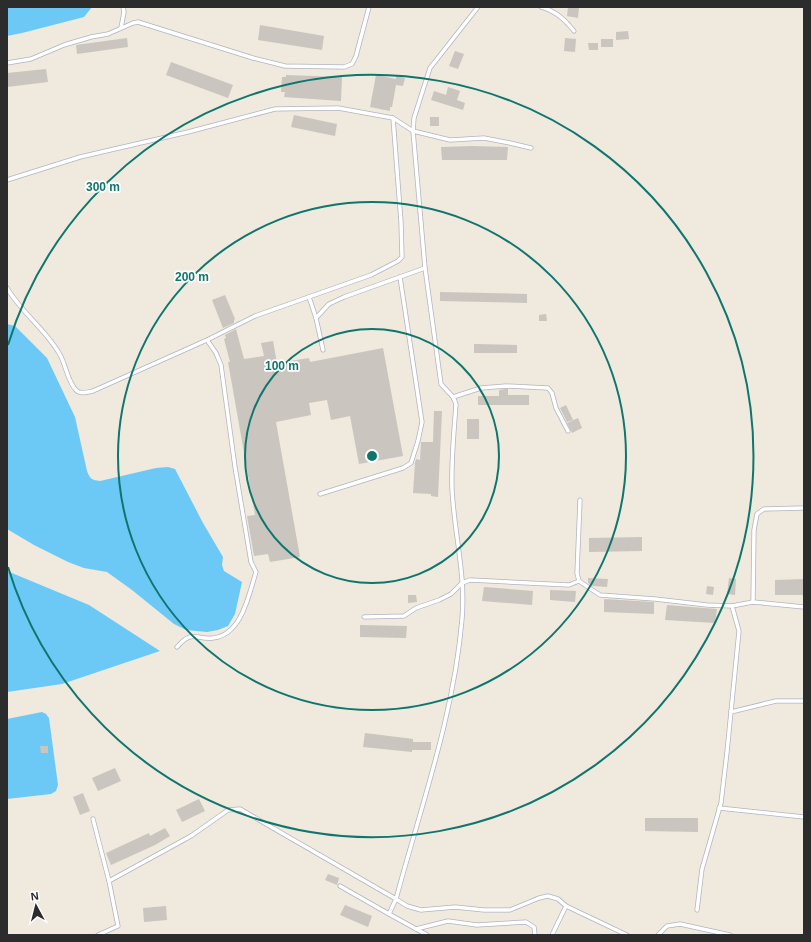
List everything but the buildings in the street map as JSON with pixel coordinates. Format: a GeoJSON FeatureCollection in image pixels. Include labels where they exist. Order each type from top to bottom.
{"type":"FeatureCollection","features":[{"type":"Feature","properties":{"kind":"lane"},"geometry":{"type":"LineString","coordinates":[[121,28],[124,12],[123,7]]}},
{"type":"Feature","properties":{"kind":"lane"},"geometry":{"type":"LineString","coordinates":[[7,63],[31,58],[64,45],[91,37],[108,34],[133,23],[144,23],[253,58],[285,66],[344,67],[352,64],[356,56],[369,7]]}},
{"type":"Feature","properties":{"kind":"lane"},"geometry":{"type":"LineString","coordinates":[[389,914],[396,899],[423,808],[453,688],[462,618],[462,583],[452,489],[456,404],[453,397],[441,384],[425,268],[413,131],[414,118],[430,68],[478,7]]}},
{"type":"Feature","properties":{"kind":"lane"},"geometry":{"type":"LineString","coordinates":[[542,7],[556,13],[565,20],[574,31]]}},
{"type":"Feature","properties":{"kind":"lane"},"geometry":{"type":"LineString","coordinates":[[7,180],[80,157],[188,132],[275,109],[338,108],[393,118],[413,131],[450,140],[484,138],[510,142],[531,148]]}},
{"type":"Feature","properties":{"kind":"lane"},"geometry":{"type":"LineString","coordinates":[[7,288],[14,300],[60,354],[72,384],[80,393],[94,391],[208,340],[255,316],[371,275],[402,258],[401,222],[393,118]]}},
{"type":"Feature","properties":{"kind":"lane"},"geometry":{"type":"LineString","coordinates":[[316,318],[329,304],[344,297],[425,268]]}},
{"type":"Feature","properties":{"kind":"lane"},"geometry":{"type":"LineString","coordinates":[[320,494],[403,468],[411,463],[422,422],[400,277]]}},
{"type":"Feature","properties":{"kind":"lane"},"geometry":{"type":"LineString","coordinates":[[309,296],[316,318],[323,350]]}},
{"type":"Feature","properties":{"kind":"lane"},"geometry":{"type":"LineString","coordinates":[[177,647],[181,641],[189,637],[213,638],[225,634],[236,625],[245,610],[256,572],[251,562],[235,467],[221,365],[208,340]]}},
{"type":"Feature","properties":{"kind":"lane"},"geometry":{"type":"LineString","coordinates":[[453,397],[481,388],[506,386],[548,388],[552,392],[556,408],[568,431]]}},
{"type":"Feature","properties":{"kind":"lane"},"geometry":{"type":"LineString","coordinates":[[580,500],[577,573],[580,581],[600,595],[707,605],[732,606],[753,602],[804,607]]}},
{"type":"Feature","properties":{"kind":"lane"},"geometry":{"type":"LineString","coordinates":[[753,602],[754,530],[757,514],[764,509],[804,508]]}},
{"type":"Feature","properties":{"kind":"lane"},"geometry":{"type":"LineString","coordinates":[[364,617],[404,616],[416,608],[451,594],[462,583],[470,580],[570,585],[580,581]]}},
{"type":"Feature","properties":{"kind":"lane"},"geometry":{"type":"LineString","coordinates":[[697,910],[702,869],[720,808],[739,631],[732,606]]}},
{"type":"Feature","properties":{"kind":"lane"},"geometry":{"type":"LineString","coordinates":[[731,712],[776,701],[804,701]]}},
{"type":"Feature","properties":{"kind":"lane"},"geometry":{"type":"LineString","coordinates":[[109,881],[191,836],[228,810],[234,808],[240,809],[407,906],[421,910],[454,908],[510,910],[539,898],[548,896],[558,899],[566,906],[627,935]]}},
{"type":"Feature","properties":{"kind":"lane"},"geometry":{"type":"LineString","coordinates":[[720,808],[804,817]]}},
{"type":"Feature","properties":{"kind":"lane"},"geometry":{"type":"LineString","coordinates":[[93,819],[109,881],[118,926],[98,935]]}},
{"type":"Feature","properties":{"kind":"lane"},"geometry":{"type":"LineString","coordinates":[[340,886],[426,935]]}},
{"type":"Feature","properties":{"kind":"lane"},"geometry":{"type":"LineString","coordinates":[[552,935],[566,906]]}},
{"type":"Feature","properties":{"kind":"lane"},"geometry":{"type":"LineString","coordinates":[[416,929],[448,921],[477,925],[526,922],[534,927],[535,935]]}},
{"type":"Feature","properties":{"kind":"lane"},"geometry":{"type":"LineString","coordinates":[[658,935],[667,926],[680,924],[730,935]]}},
{"type":"Feature","properties":{"kind":"water"},"geometry":{"type":"Polygon","coordinates":[[[7,7],[92,7],[84,17],[7,36],[7,7]]]}},
{"type":"Feature","properties":{"kind":"water"},"geometry":{"type":"Polygon","coordinates":[[[7,324],[15,326],[47,358],[75,417],[87,471],[92,479],[100,481],[156,468],[168,467],[175,469],[203,523],[223,557],[222,565],[224,571],[242,582],[235,614],[228,626],[207,632],[186,630],[174,624],[107,572],[84,568],[68,562],[34,545],[7,529],[7,324]]]}},
{"type":"Feature","properties":{"kind":"water"},"geometry":{"type":"Polygon","coordinates":[[[7,571],[89,605],[160,651],[62,684],[7,692],[7,571]]]}},
{"type":"Feature","properties":{"kind":"water"},"geometry":{"type":"Polygon","coordinates":[[[42,712],[49,718],[58,785],[56,791],[51,794],[7,799],[7,719],[42,712]]]}}]}
